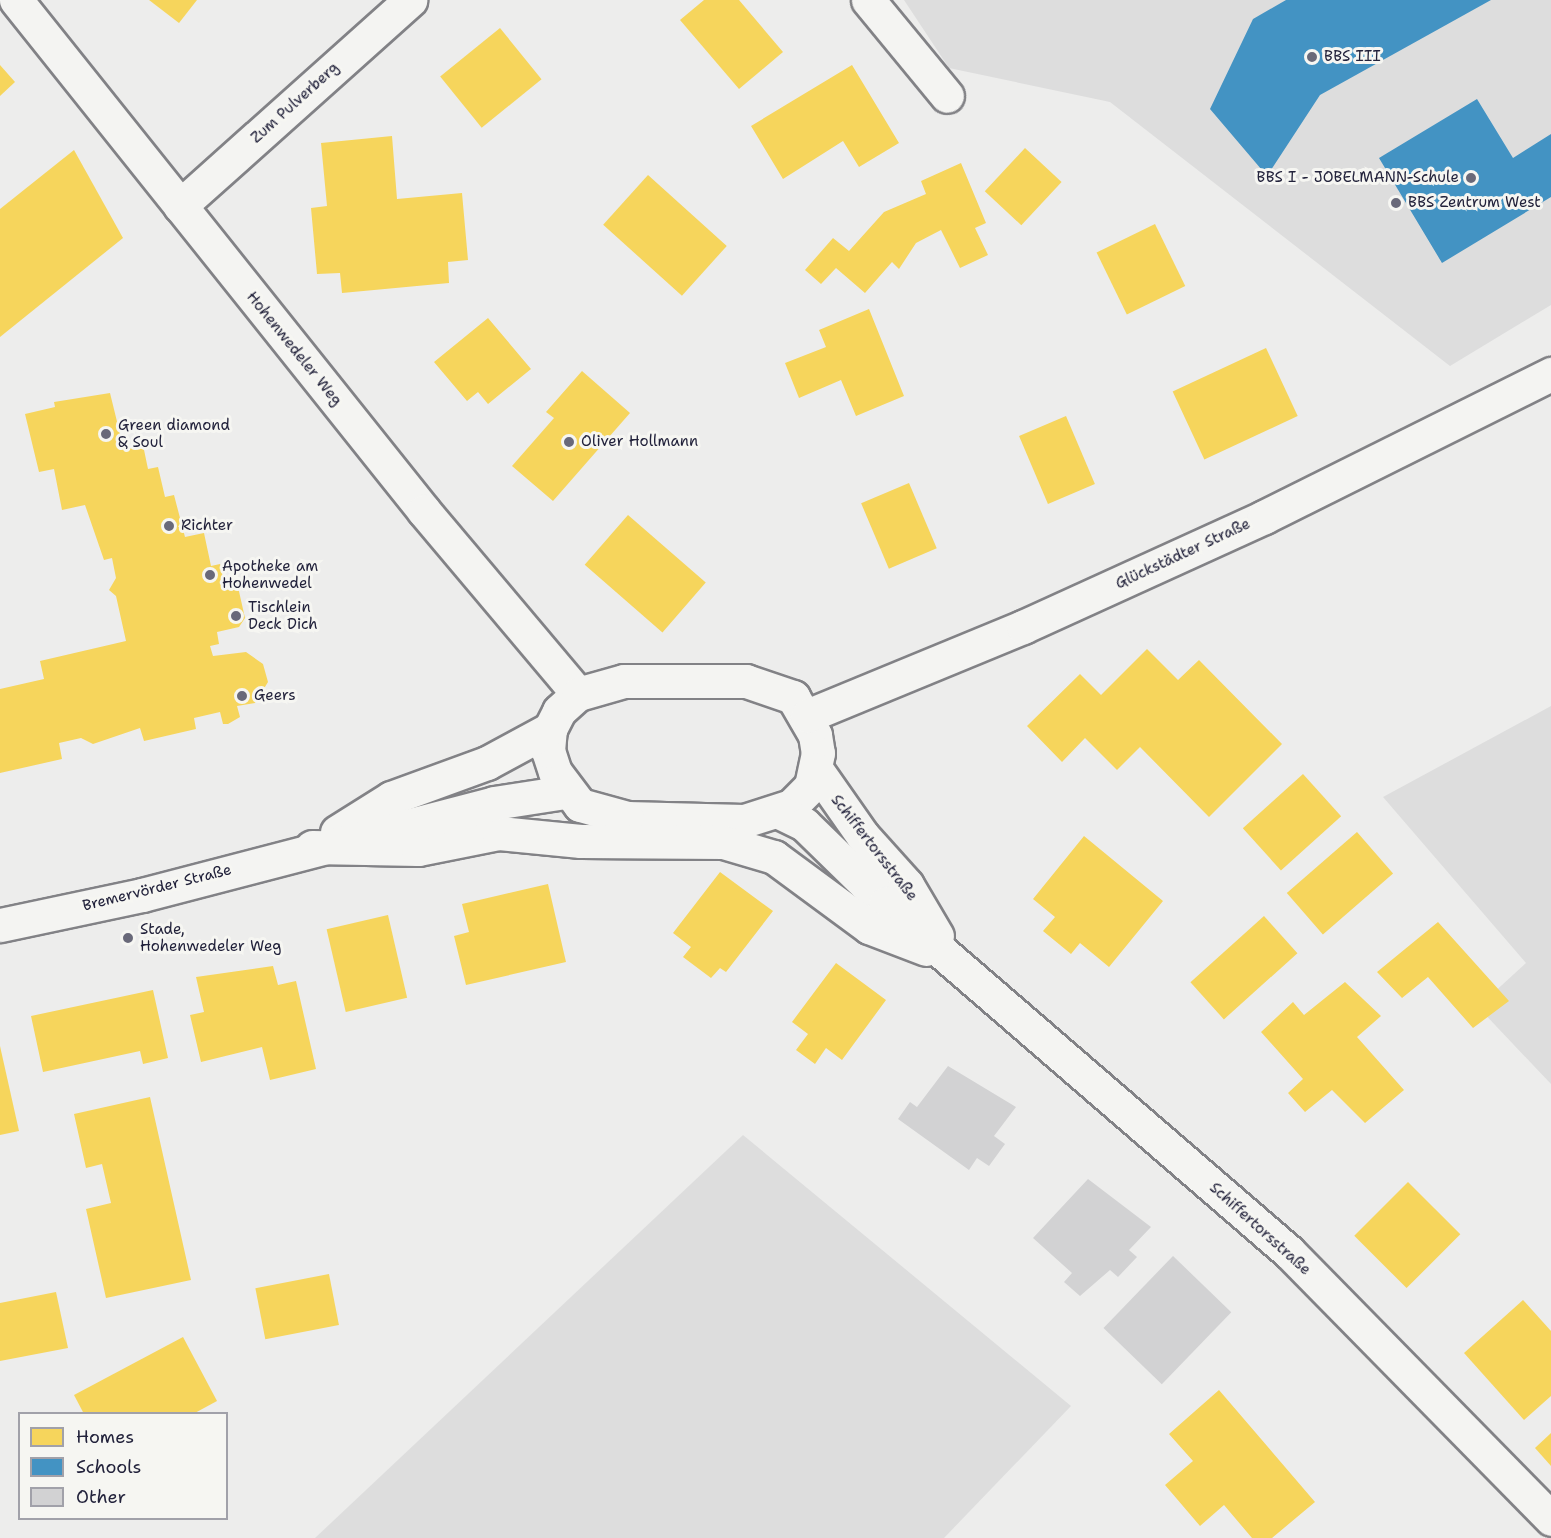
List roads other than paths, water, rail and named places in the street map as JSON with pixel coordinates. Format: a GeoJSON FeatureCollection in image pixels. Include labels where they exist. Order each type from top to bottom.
{"type":"FeatureCollection","features":[{"type":"Feature","properties":{"kind":"main road","name":"Hohenwedeler Weg"},"geometry":{"type":"LineString","coordinates":[[16,0],[424,511],[578,694]]}},
{"type":"Feature","properties":{"kind":"main road","name":"Zum Pulverberg"},"geometry":{"type":"LineString","coordinates":[[180,206],[410,0]]}},
{"type":"Feature","properties":{"kind":"main road"},"geometry":{"type":"LineString","coordinates":[[868,0],[947,96]]}},
{"type":"Feature","properties":{"kind":"main road","name":"Glückstädter Straße"},"geometry":{"type":"LineString","coordinates":[[807,716],[1023,627],[1264,517],[1551,374]]}},
{"type":"Feature","properties":{"kind":"main road"},"geometry":{"type":"LineString","coordinates":[[624,681],[746,681],[792,697],[807,716],[818,753],[811,786],[779,812],[744,821],[627,818],[580,805],[565,792],[548,751],[550,729],[578,694],[624,681]]}},
{"type":"Feature","properties":{"kind":"main road","name":"Bremervörder Straße"},"geometry":{"type":"LineString","coordinates":[[312,847],[391,798],[487,763],[550,729]]}},
{"type":"Feature","properties":{"kind":"main road","name":"Schiffertorsstraße"},"geometry":{"type":"LineString","coordinates":[[816,769],[863,836],[907,885],[950,958]]}},
{"type":"Feature","properties":{"kind":"main road","name":"Bremervörder Straße"},"geometry":{"type":"LineString","coordinates":[[0,925],[142,895],[312,847],[565,792]]}},
{"type":"Feature","properties":{"kind":"main road","name":"Schiffertorsstraße"},"geometry":{"type":"LineString","coordinates":[[779,812],[804,824],[950,958],[1289,1252],[1551,1519]]}},
{"type":"Feature","properties":{"kind":"main road"},"geometry":{"type":"LineString","coordinates":[[312,847],[418,849],[499,833],[581,841],[723,842],[774,857],[869,927],[950,958]]}},
{"type":"Feature","properties":{"kind":"place","name":"BBS III"},"geometry":{"type":"Point","coordinates":[1312,57]}},
{"type":"Feature","properties":{"kind":"place","name":"BBS I - JOBELMANN-Schule"},"geometry":{"type":"Point","coordinates":[1471,178]}},
{"type":"Feature","properties":{"kind":"place","name":"BBS Zentrum West"},"geometry":{"type":"Point","coordinates":[1396,203]}},
{"type":"Feature","properties":{"kind":"place","name":"Green diamond & Soul"},"geometry":{"type":"Point","coordinates":[106,434]}},
{"type":"Feature","properties":{"kind":"place","name":"Oliver Hollmann"},"geometry":{"type":"Point","coordinates":[569,442]}},
{"type":"Feature","properties":{"kind":"place","name":"Richter"},"geometry":{"type":"Point","coordinates":[169,526]}},
{"type":"Feature","properties":{"kind":"place","name":"Apotheke am Hohenwedel"},"geometry":{"type":"Point","coordinates":[210,575]}},
{"type":"Feature","properties":{"kind":"place","name":"Tischlein Deck Dich"},"geometry":{"type":"Point","coordinates":[236,616]}},
{"type":"Feature","properties":{"kind":"place","name":"Geers"},"geometry":{"type":"Point","coordinates":[242,696]}},
{"type":"Feature","properties":{"kind":"place","name":"Stade, Hohenwedeler Weg"},"geometry":{"type":"Point","coordinates":[128,938]}}]}
